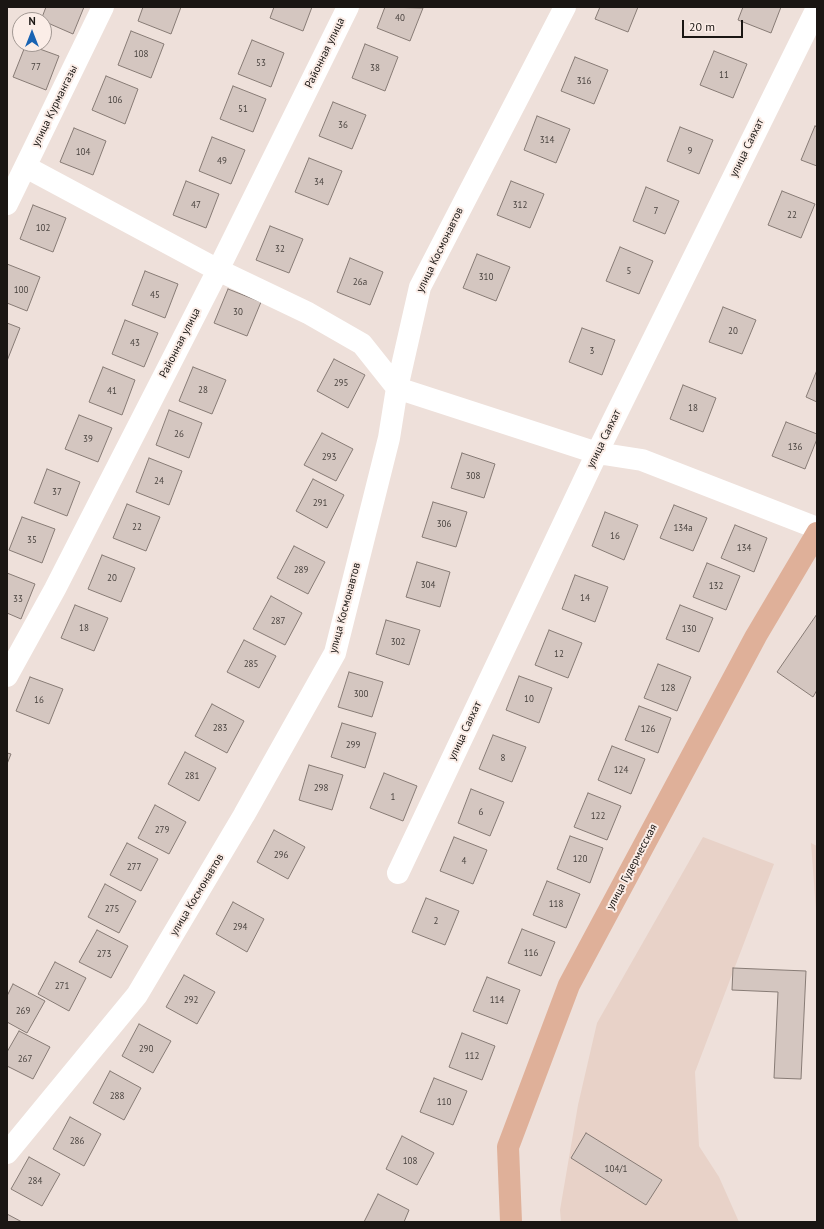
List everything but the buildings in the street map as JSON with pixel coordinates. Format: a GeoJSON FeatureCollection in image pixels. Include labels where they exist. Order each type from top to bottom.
{"type":"FeatureCollection","features":[{"type":"Feature","properties":{"kind":"main road","name":"улица Гудермесская"},"geometry":{"type":"LineString","coordinates":[[512,1222],[508,1147],[569,985],[756,636],[817,534]]}},
{"type":"Feature","properties":{"kind":"street","name":"улица Курмангазы"},"geometry":{"type":"LineString","coordinates":[[7,204],[103,7]]}},
{"type":"Feature","properties":{"kind":"street","name":"Районная улица"},"geometry":{"type":"LineString","coordinates":[[7,676],[59,582],[218,270],[348,7]]}},
{"type":"Feature","properties":{"kind":"street","name":"улица Космонавтов"},"geometry":{"type":"LineString","coordinates":[[7,1153],[137,995],[244,815],[335,653],[389,438],[397,388],[420,287],[564,7]]}},
{"type":"Feature","properties":{"kind":"street","name":"улица Саяхат"},"geometry":{"type":"LineString","coordinates":[[398,873],[597,453],[817,8]]}},
{"type":"Feature","properties":{"kind":"street"},"geometry":{"type":"LineString","coordinates":[[26,167],[218,270],[308,312],[362,344],[397,388],[597,453],[642,460],[817,528]]}},
{"type":"Feature","properties":{"kind":"shaded area"},"geometry":{"type":"Polygon","coordinates":[[[703,837],[774,864],[695,1072],[699,1146],[719,1177],[739,1222],[561,1222],[560,1210],[578,1105],[597,1023],[703,837]]]}},
{"type":"Feature","properties":{"kind":"shaded area"},"geometry":{"type":"Polygon","coordinates":[[[811,843],[817,846],[817,924],[811,843]]]}}]}
